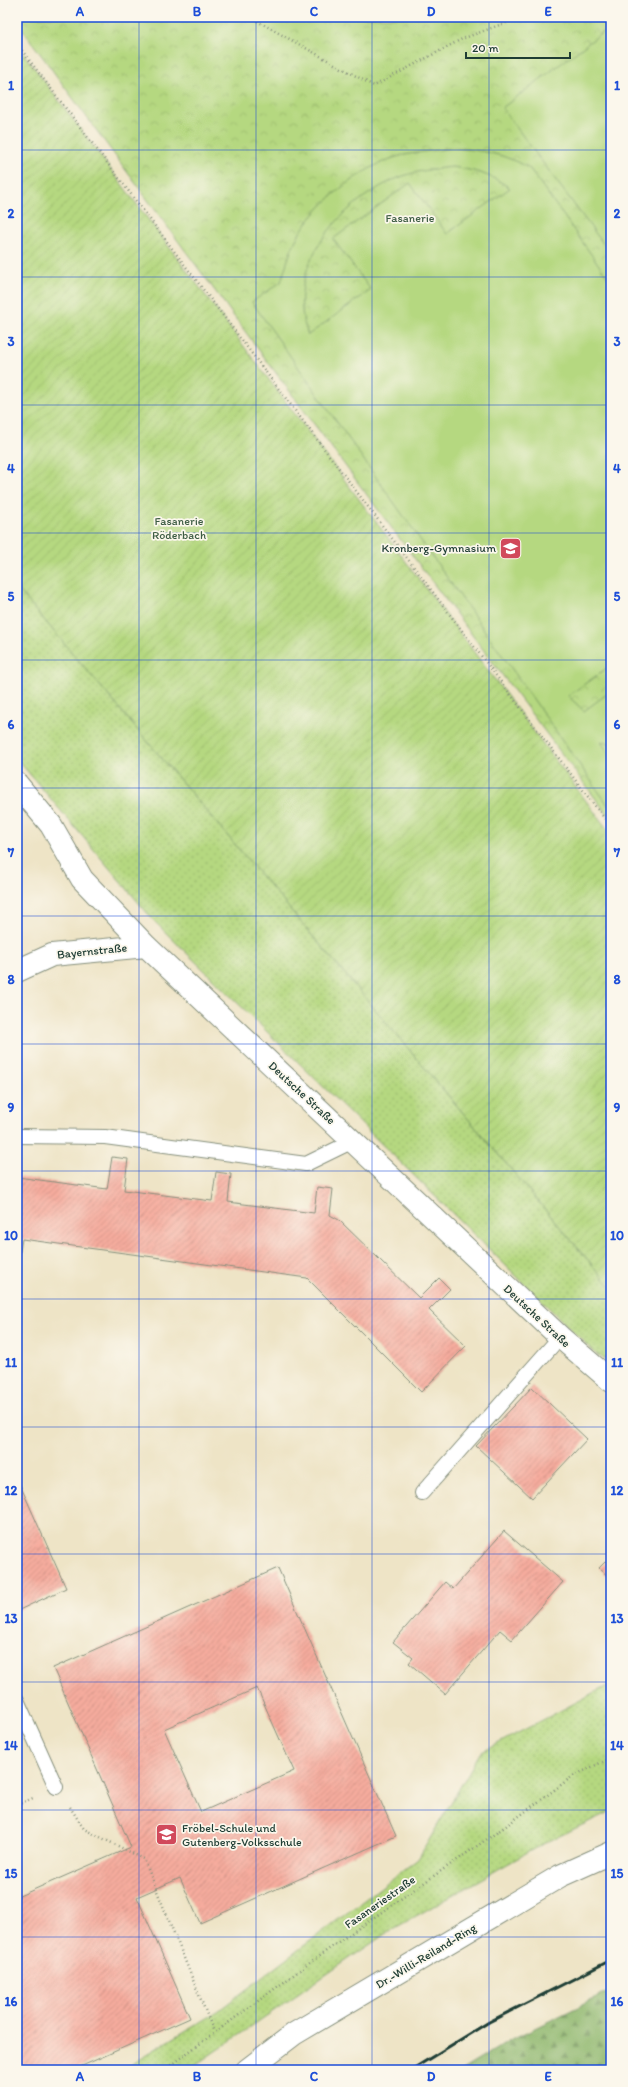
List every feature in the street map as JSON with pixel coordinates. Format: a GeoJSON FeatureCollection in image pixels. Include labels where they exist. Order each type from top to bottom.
{"type":"FeatureCollection","features":[{"type":"Feature","properties":{"kind":"main road","name":"Deutsche Straße"},"geometry":{"type":"LineString","coordinates":[[17,784],[51,825],[82,879],[146,946],[560,1337],[611,1381]]}},
{"type":"Feature","properties":{"kind":"main road","name":"Bayernstraße"},"geometry":{"type":"LineString","coordinates":[[17,971],[52,955],[146,946]]}},
{"type":"Feature","properties":{"kind":"main road","name":"Dr.-Willi-Reiland-Ring"},"geometry":{"type":"LineString","coordinates":[[247,2070],[294,2034],[560,1876],[611,1853]]}},
{"type":"Feature","properties":{"kind":"lane"},"geometry":{"type":"LineString","coordinates":[[17,1136],[105,1137],[306,1164],[353,1140]]}},
{"type":"Feature","properties":{"kind":"lane"},"geometry":{"type":"LineString","coordinates":[[422,1493],[560,1337]]}},
{"type":"Feature","properties":{"kind":"lane"},"geometry":{"type":"LineString","coordinates":[[17,1700],[56,1787]]}},
{"type":"Feature","properties":{"kind":"path"},"geometry":{"type":"LineString","coordinates":[[250,17],[374,86],[462,39],[521,17]]}},
{"type":"Feature","properties":{"kind":"path"},"geometry":{"type":"LineString","coordinates":[[17,44],[611,827]]}},
{"type":"Feature","properties":{"kind":"path","name":"Fasaneriestraße"},"geometry":{"type":"LineString","coordinates":[[164,2070],[337,1943],[506,1826],[574,1776],[611,1758]]}},
{"type":"Feature","properties":{"kind":"path"},"geometry":{"type":"LineString","coordinates":[[56,1787],[84,1829],[144,1859],[214,2032]]}},
{"type":"Feature","properties":{"kind":"green space","name":"Fasanerie"},"geometry":{"type":"Polygon","coordinates":[[[17,17],[611,17],[611,819],[238,322],[17,22],[17,17]]]}},
{"type":"Feature","properties":{"kind":"green space"},"geometry":{"type":"Polygon","coordinates":[[[611,26],[611,254],[502,108],[611,26]]]}},
{"type":"Feature","properties":{"kind":"green space","name":"Fasanerie Röderbach"},"geometry":{"type":"Polygon","coordinates":[[[17,45],[611,834],[611,1287],[17,588],[17,45]]]}},
{"type":"Feature","properties":{"kind":"green space","name":"Kronberg-Gymnasium"},"geometry":{"type":"Polygon","coordinates":[[[453,148],[475,150],[502,156],[530,169],[611,282],[611,665],[568,696],[584,711],[611,691],[611,744],[601,742],[611,756],[611,809],[252,302],[281,282],[297,237],[310,219],[342,187],[368,169],[396,157],[453,148]],[[452,167],[431,170],[398,178],[376,189],[356,203],[337,221],[322,241],[310,263],[303,286],[302,310],[308,335],[371,290],[333,239],[410,183],[447,234],[510,188],[490,176],[452,167]]]}},
{"type":"Feature","properties":{"kind":"green space"},"geometry":{"type":"Polygon","coordinates":[[[17,588],[611,1287],[611,1363],[595,1353],[155,922],[17,759],[17,588]]]}},
{"type":"Feature","properties":{"kind":"green space"},"geometry":{"type":"Polygon","coordinates":[[[611,1684],[611,1811],[539,1846],[388,1932],[188,2070],[121,2070],[218,2011],[418,1859],[480,1753],[611,1684]]]}},
{"type":"Feature","properties":{"kind":"green space"},"geometry":{"type":"Polygon","coordinates":[[[611,1991],[611,2070],[462,2070],[514,2038],[611,1991]]]}},
{"type":"Feature","properties":{"kind":"building"},"geometry":{"type":"Polygon","coordinates":[[[112,1157],[128,1159],[124,1190],[212,1201],[216,1172],[231,1174],[228,1202],[314,1213],[317,1187],[333,1189],[330,1215],[339,1220],[419,1298],[439,1278],[450,1289],[429,1310],[466,1346],[421,1392],[307,1278],[22,1239],[17,1270],[17,1177],[107,1189],[112,1157]]]}},
{"type":"Feature","properties":{"kind":"building"},"geometry":{"type":"Polygon","coordinates":[[[532,1387],[587,1439],[532,1498],[476,1446],[532,1387]]]}},
{"type":"Feature","properties":{"kind":"building"},"geometry":{"type":"Polygon","coordinates":[[[17,1478],[66,1588],[17,1611],[17,1478]]]}},
{"type":"Feature","properties":{"kind":"building"},"geometry":{"type":"Polygon","coordinates":[[[504,1531],[563,1582],[512,1640],[500,1630],[445,1694],[409,1663],[413,1658],[393,1642],[445,1582],[453,1589],[504,1531]]]}},
{"type":"Feature","properties":{"kind":"building"},"geometry":{"type":"Polygon","coordinates":[[[611,1556],[611,1579],[599,1568],[611,1556]]]}},
{"type":"Feature","properties":{"kind":"building"},"geometry":{"type":"Polygon","coordinates":[[[278,1568],[396,1836],[200,1923],[180,1878],[137,1897],[190,2018],[73,2070],[17,2070],[17,1897],[131,1847],[53,1668],[278,1568]],[[257,1688],[164,1729],[201,1812],[294,1771],[257,1688]]]}},
{"type":"Feature","properties":{"kind":"railway"},"geometry":{"type":"LineString","coordinates":[[411,2070],[489,2022],[611,1960]]}},
{"type":"Feature","properties":{"kind":"place","name":"Kronberg-Gymnasium"},"geometry":{"type":"Point","coordinates":[511,548]}},
{"type":"Feature","properties":{"kind":"place","name":"Fröbel-Schule und Gutenberg-Volksschule"},"geometry":{"type":"Point","coordinates":[166,1835]}}]}
